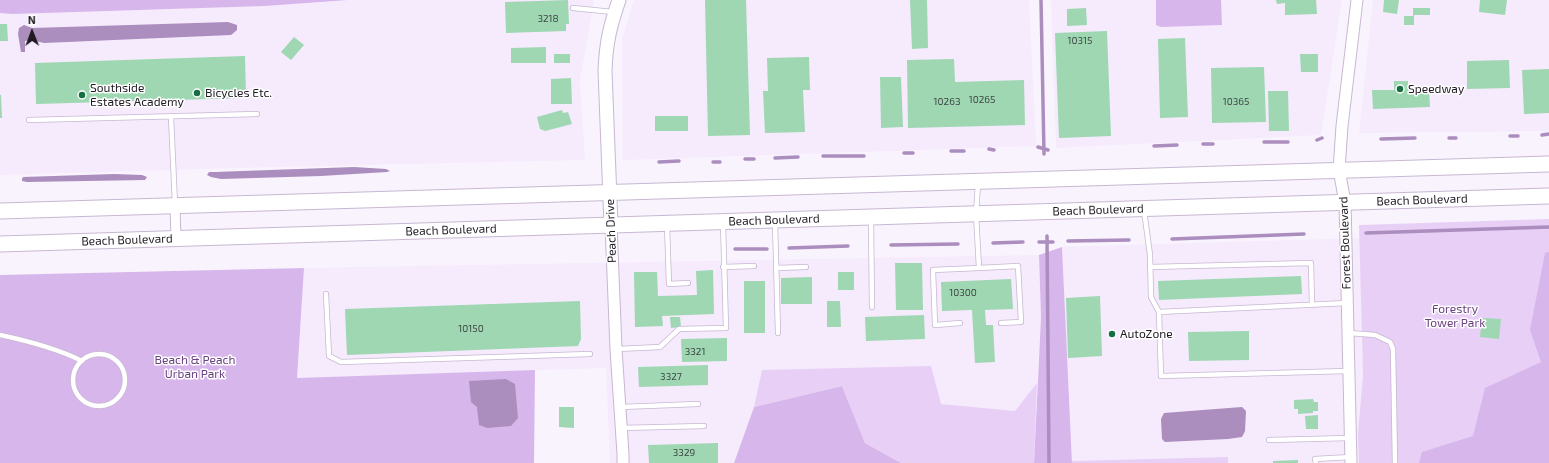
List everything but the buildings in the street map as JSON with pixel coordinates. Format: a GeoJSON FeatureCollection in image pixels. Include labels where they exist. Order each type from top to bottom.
{"type":"FeatureCollection","features":[{"type":"Feature","properties":{"kind":"highway"},"geometry":{"type":"LineString","coordinates":[[0,211],[1549,164]]}},
{"type":"Feature","properties":{"kind":"highway","name":"Beach Boulevard"},"geometry":{"type":"LineString","coordinates":[[0,244],[1549,196]]}},
{"type":"Feature","properties":{"kind":"main road","name":"Peach Drive"},"geometry":{"type":"LineString","coordinates":[[611,225],[605,71],[606,46],[617,6]]}},
{"type":"Feature","properties":{"kind":"street","name":"Forest Boulevard"},"geometry":{"type":"LineString","coordinates":[[1351,460],[1344,202],[1339,170],[1342,126],[1357,0]]}},
{"type":"Feature","properties":{"kind":"street"},"geometry":{"type":"LineString","coordinates":[[175,206],[176,238]]}},
{"type":"Feature","properties":{"kind":"street","name":"Peach Drive"},"geometry":{"type":"LineString","coordinates":[[611,225],[616,349],[622,428],[622,463]]}},
{"type":"Feature","properties":{"kind":"lane"},"geometry":{"type":"LineString","coordinates":[[573,8],[617,6]]}},
{"type":"Feature","properties":{"kind":"lane"},"geometry":{"type":"LineString","coordinates":[[29,120],[257,114]]}},
{"type":"Feature","properties":{"kind":"lane"},"geometry":{"type":"LineString","coordinates":[[171,117],[175,206]]}},
{"type":"Feature","properties":{"kind":"lane"},"geometry":{"type":"LineString","coordinates":[[978,182],[976,214],[979,268]]}},
{"type":"Feature","properties":{"kind":"lane"},"geometry":{"type":"LineString","coordinates":[[1144,208],[1150,267],[1151,297],[1160,312],[1161,376],[1349,371]]}},
{"type":"Feature","properties":{"kind":"lane"},"geometry":{"type":"LineString","coordinates":[[871,217],[872,307]]}},
{"type":"Feature","properties":{"kind":"lane"},"geometry":{"type":"LineString","coordinates":[[775,220],[778,333]]}},
{"type":"Feature","properties":{"kind":"lane"},"geometry":{"type":"LineString","coordinates":[[616,349],[660,347],[679,329],[726,328],[723,267],[723,222]]}},
{"type":"Feature","properties":{"kind":"lane"},"geometry":{"type":"LineString","coordinates":[[667,223],[669,284],[688,283]]}},
{"type":"Feature","properties":{"kind":"lane"},"geometry":{"type":"LineString","coordinates":[[1150,267],[1311,263],[1312,305]]}},
{"type":"Feature","properties":{"kind":"lane"},"geometry":{"type":"LineString","coordinates":[[723,267],[754,266]]}},
{"type":"Feature","properties":{"kind":"lane"},"geometry":{"type":"LineString","coordinates":[[776,268],[806,266]]}},
{"type":"Feature","properties":{"kind":"lane"},"geometry":{"type":"LineString","coordinates":[[960,323],[935,325],[933,270],[1018,266],[1021,322],[1001,322]]}},
{"type":"Feature","properties":{"kind":"lane"},"geometry":{"type":"LineString","coordinates":[[326,294],[329,356],[341,362],[590,354]]}},
{"type":"Feature","properties":{"kind":"lane"},"geometry":{"type":"LineString","coordinates":[[1160,312],[1347,304]]}},
{"type":"Feature","properties":{"kind":"lane"},"geometry":{"type":"LineString","coordinates":[[1348,333],[1375,335],[1390,342],[1393,349],[1394,463]]}},
{"type":"Feature","properties":{"kind":"lane"},"geometry":{"type":"LineString","coordinates":[[0,335],[32,342],[82,362]]}},
{"type":"Feature","properties":{"kind":"lane"},"geometry":{"type":"LineString","coordinates":[[101,354],[115,360],[121,366],[124,373],[124,388],[114,401],[107,405],[95,405],[83,401],[74,387],[73,379],[75,371],[82,362],[85,358],[101,354]]}},
{"type":"Feature","properties":{"kind":"lane"},"geometry":{"type":"LineString","coordinates":[[620,407],[698,404]]}},
{"type":"Feature","properties":{"kind":"lane"},"geometry":{"type":"LineString","coordinates":[[622,428],[704,426]]}},
{"type":"Feature","properties":{"kind":"lane"},"geometry":{"type":"LineString","coordinates":[[1269,440],[1350,438]]}},
{"type":"Feature","properties":{"kind":"lane"},"geometry":{"type":"LineString","coordinates":[[1316,463],[1316,459],[1351,460]]}},
{"type":"Feature","properties":{"kind":"shaded area"},"geometry":{"type":"Polygon","coordinates":[[[348,0],[594,0],[580,80],[585,160],[0,175],[0,13],[265,6],[348,0]]]}},
{"type":"Feature","properties":{"kind":"shaded area"},"geometry":{"type":"Polygon","coordinates":[[[634,0],[1029,0],[1036,146],[623,160],[622,39],[634,0]]]}},
{"type":"Feature","properties":{"kind":"shaded area"},"geometry":{"type":"Polygon","coordinates":[[[1051,0],[1342,0],[1321,135],[1056,148],[1051,0]]]}},
{"type":"Feature","properties":{"kind":"shaded area"},"geometry":{"type":"Polygon","coordinates":[[[1373,0],[1549,0],[1549,131],[1359,133],[1373,0]]]}},
{"type":"Feature","properties":{"kind":"shaded area"},"geometry":{"type":"Polygon","coordinates":[[[228,22],[237,25],[237,30],[231,35],[44,43],[31,40],[25,41],[25,52],[21,52],[18,34],[19,28],[24,25],[32,28],[228,22]]]}},
{"type":"Feature","properties":{"kind":"shaded area"},"geometry":{"type":"Polygon","coordinates":[[[354,167],[386,169],[390,171],[321,176],[221,179],[207,175],[209,172],[354,167]]]}},
{"type":"Feature","properties":{"kind":"shaded area"},"geometry":{"type":"Polygon","coordinates":[[[114,174],[142,175],[147,177],[145,180],[22,181],[23,177],[114,174]]]}},
{"type":"Feature","properties":{"kind":"shaded area"},"geometry":{"type":"Polygon","coordinates":[[[1360,238],[1363,374],[1358,434],[1359,463],[1228,463],[1227,457],[1072,461],[1062,247],[1360,238]]]}},
{"type":"Feature","properties":{"kind":"shaded area"},"geometry":{"type":"Polygon","coordinates":[[[1039,255],[1041,317],[1037,383],[1015,411],[941,404],[762,370],[754,407],[734,463],[610,463],[606,368],[297,378],[304,268],[1039,255]]]}},
{"type":"Feature","properties":{"kind":"shaded area"},"geometry":{"type":"Polygon","coordinates":[[[506,379],[515,384],[518,418],[511,426],[487,428],[479,425],[477,407],[471,402],[469,381],[506,379]]]}},
{"type":"Feature","properties":{"kind":"shaded area"},"geometry":{"type":"Polygon","coordinates":[[[1242,407],[1246,411],[1245,431],[1242,437],[1165,442],[1162,439],[1161,419],[1164,413],[1242,407]]]}},
{"type":"Feature","properties":{"kind":"green space"},"geometry":{"type":"Polygon","coordinates":[[[0,0],[348,0],[265,6],[12,14],[0,13],[0,0]]]}},
{"type":"Feature","properties":{"kind":"green space"},"geometry":{"type":"Polygon","coordinates":[[[1156,0],[1221,0],[1222,25],[1161,27],[1156,25],[1156,0]]]}},
{"type":"Feature","properties":{"kind":"green space","name":"Forestry Tower Park"},"geometry":{"type":"Polygon","coordinates":[[[1549,219],[1549,463],[1359,463],[1358,434],[1363,374],[1359,225],[1549,219]]]}},
{"type":"Feature","properties":{"kind":"green space"},"geometry":{"type":"Polygon","coordinates":[[[1062,247],[1072,463],[1034,463],[1041,317],[1039,255],[1062,247]]]}},
{"type":"Feature","properties":{"kind":"green space"},"geometry":{"type":"Polygon","coordinates":[[[1549,252],[1549,463],[1419,463],[1422,452],[1473,436],[1485,388],[1541,362],[1530,330],[1545,253],[1549,252]]]}},
{"type":"Feature","properties":{"kind":"green space","name":"Beach & Peach Urban Park"},"geometry":{"type":"Polygon","coordinates":[[[304,268],[297,378],[535,370],[534,463],[0,463],[0,275],[304,268]]]}},
{"type":"Feature","properties":{"kind":"green space"},"geometry":{"type":"Polygon","coordinates":[[[931,366],[941,404],[1015,411],[1037,383],[1034,463],[901,463],[865,443],[842,386],[754,407],[762,370],[931,366]]]}},
{"type":"Feature","properties":{"kind":"green space"},"geometry":{"type":"Polygon","coordinates":[[[842,386],[865,443],[901,463],[734,463],[754,407],[842,386]]]}},
{"type":"Feature","properties":{"kind":"green space"},"geometry":{"type":"Polygon","coordinates":[[[1228,457],[1228,463],[1072,463],[1072,461],[1228,457]]]}},
{"type":"Feature","properties":{"kind":"waterway"},"geometry":{"type":"LineString","coordinates":[[1041,0],[1044,154]]}},
{"type":"Feature","properties":{"kind":"waterway"},"geometry":{"type":"LineString","coordinates":[[1542,135],[1549,134]]}},
{"type":"Feature","properties":{"kind":"waterway"},"geometry":{"type":"LineString","coordinates":[[1510,136],[1518,136]]}},
{"type":"Feature","properties":{"kind":"waterway"},"geometry":{"type":"LineString","coordinates":[[1317,140],[1322,138]]}},
{"type":"Feature","properties":{"kind":"waterway"},"geometry":{"type":"LineString","coordinates":[[1381,139],[1415,138]]}},
{"type":"Feature","properties":{"kind":"waterway"},"geometry":{"type":"LineString","coordinates":[[1449,138],[1456,138]]}},
{"type":"Feature","properties":{"kind":"waterway"},"geometry":{"type":"LineString","coordinates":[[1264,142],[1288,142]]}},
{"type":"Feature","properties":{"kind":"waterway"},"geometry":{"type":"LineString","coordinates":[[1203,144],[1213,144]]}},
{"type":"Feature","properties":{"kind":"waterway"},"geometry":{"type":"LineString","coordinates":[[1154,146],[1177,145]]}},
{"type":"Feature","properties":{"kind":"waterway"},"geometry":{"type":"LineString","coordinates":[[1038,147],[1048,150]]}},
{"type":"Feature","properties":{"kind":"waterway"},"geometry":{"type":"LineString","coordinates":[[989,149],[994,150]]}},
{"type":"Feature","properties":{"kind":"waterway"},"geometry":{"type":"LineString","coordinates":[[951,151],[964,151]]}},
{"type":"Feature","properties":{"kind":"waterway"},"geometry":{"type":"LineString","coordinates":[[904,153],[913,153]]}},
{"type":"Feature","properties":{"kind":"waterway"},"geometry":{"type":"LineString","coordinates":[[823,156],[864,156]]}},
{"type":"Feature","properties":{"kind":"waterway"},"geometry":{"type":"LineString","coordinates":[[775,158],[798,157]]}},
{"type":"Feature","properties":{"kind":"waterway"},"geometry":{"type":"LineString","coordinates":[[745,159],[754,159]]}},
{"type":"Feature","properties":{"kind":"waterway"},"geometry":{"type":"LineString","coordinates":[[659,162],[679,161]]}},
{"type":"Feature","properties":{"kind":"waterway"},"geometry":{"type":"LineString","coordinates":[[713,162],[720,162]]}},
{"type":"Feature","properties":{"kind":"waterway"},"geometry":{"type":"LineString","coordinates":[[1366,233],[1549,227]]}},
{"type":"Feature","properties":{"kind":"waterway"},"geometry":{"type":"LineString","coordinates":[[1172,239],[1304,234]]}},
{"type":"Feature","properties":{"kind":"waterway"},"geometry":{"type":"LineString","coordinates":[[1047,236],[1049,463]]}},
{"type":"Feature","properties":{"kind":"waterway"},"geometry":{"type":"LineString","coordinates":[[1068,241],[1129,240]]}},
{"type":"Feature","properties":{"kind":"waterway"},"geometry":{"type":"LineString","coordinates":[[993,243],[1023,242]]}},
{"type":"Feature","properties":{"kind":"waterway"},"geometry":{"type":"LineString","coordinates":[[1039,242],[1053,242]]}},
{"type":"Feature","properties":{"kind":"waterway"},"geometry":{"type":"LineString","coordinates":[[891,245],[958,244]]}},
{"type":"Feature","properties":{"kind":"waterway"},"geometry":{"type":"LineString","coordinates":[[789,248],[848,246]]}},
{"type":"Feature","properties":{"kind":"waterway"},"geometry":{"type":"LineString","coordinates":[[735,249],[767,249]]}},
{"type":"Feature","properties":{"kind":"place","name":"Speedway"},"geometry":{"type":"Point","coordinates":[1400,89]}},
{"type":"Feature","properties":{"kind":"place","name":"Bicycles Etc."},"geometry":{"type":"Point","coordinates":[197,93]}},
{"type":"Feature","properties":{"kind":"place","name":"Southside Estates Academy"},"geometry":{"type":"Point","coordinates":[82,95]}},
{"type":"Feature","properties":{"kind":"place","name":"AutoZone"},"geometry":{"type":"Point","coordinates":[1112,334]}}]}
